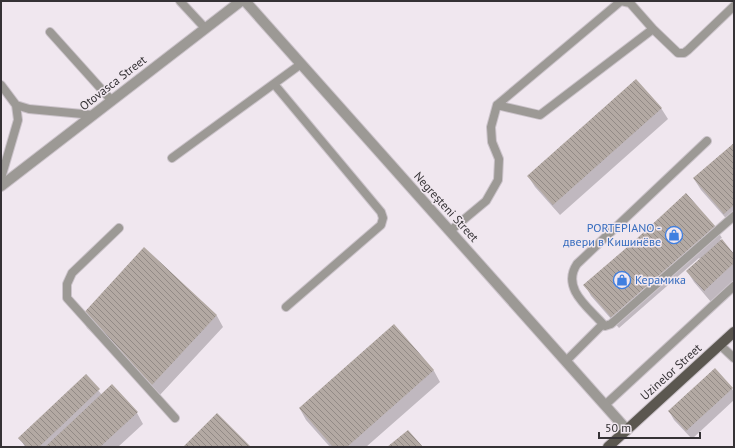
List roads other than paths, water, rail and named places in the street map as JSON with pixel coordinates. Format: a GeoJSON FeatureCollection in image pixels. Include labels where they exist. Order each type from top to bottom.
{"type":"FeatureCollection","features":[{"type":"Feature","properties":{"kind":"main road","name":"Uzinelor Street"},"geometry":{"type":"LineString","coordinates":[[608,447],[734,332]]}},
{"type":"Feature","properties":{"kind":"street","name":"Otovasca Street"},"geometry":{"type":"LineString","coordinates":[[1,186],[241,1]]}},
{"type":"Feature","properties":{"kind":"street","name":"Negreșteni Street"},"geometry":{"type":"LineString","coordinates":[[245,1],[627,430]]}},
{"type":"Feature","properties":{"kind":"lane"},"geometry":{"type":"LineString","coordinates":[[180,1],[205,28]]}},
{"type":"Feature","properties":{"kind":"lane"},"geometry":{"type":"LineString","coordinates":[[450,231],[486,202],[498,180],[499,159],[492,142],[491,128],[497,105],[621,1],[630,3],[653,29],[678,53],[684,53],[688,50],[734,6]]}},
{"type":"Feature","properties":{"kind":"lane"},"geometry":{"type":"LineString","coordinates":[[497,105],[540,114],[653,29]]}},
{"type":"Feature","properties":{"kind":"lane"},"geometry":{"type":"LineString","coordinates":[[50,32],[112,101]]}},
{"type":"Feature","properties":{"kind":"lane"},"geometry":{"type":"LineString","coordinates":[[172,158],[300,64]]}},
{"type":"Feature","properties":{"kind":"lane"},"geometry":{"type":"LineString","coordinates":[[274,84],[381,212],[383,218],[381,225],[286,307]]}},
{"type":"Feature","properties":{"kind":"lane"},"geometry":{"type":"LineString","coordinates":[[1,85],[16,104],[29,109],[93,115]]}},
{"type":"Feature","properties":{"kind":"lane"},"geometry":{"type":"LineString","coordinates":[[1,178],[18,120],[16,104]]}},
{"type":"Feature","properties":{"kind":"lane"},"geometry":{"type":"LineString","coordinates":[[707,141],[577,264],[573,270],[572,278],[574,290],[603,324],[608,326],[615,322],[734,216]]}},
{"type":"Feature","properties":{"kind":"lane"},"geometry":{"type":"LineString","coordinates":[[119,228],[72,273],[67,284],[67,298],[175,418]]}},
{"type":"Feature","properties":{"kind":"lane"},"geometry":{"type":"LineString","coordinates":[[605,405],[734,286]]}},
{"type":"Feature","properties":{"kind":"lane"},"geometry":{"type":"LineString","coordinates":[[566,361],[603,324]]}},
{"type":"Feature","properties":{"kind":"lane"},"geometry":{"type":"LineString","coordinates":[[720,345],[734,358]]}},
{"type":"Feature","properties":{"kind":"place","name":"PORTEPIANO - двери в Кишинёве"},"geometry":{"type":"Point","coordinates":[674,235]}},
{"type":"Feature","properties":{"kind":"place","name":"Керамика"},"geometry":{"type":"Point","coordinates":[622,280]}}]}
